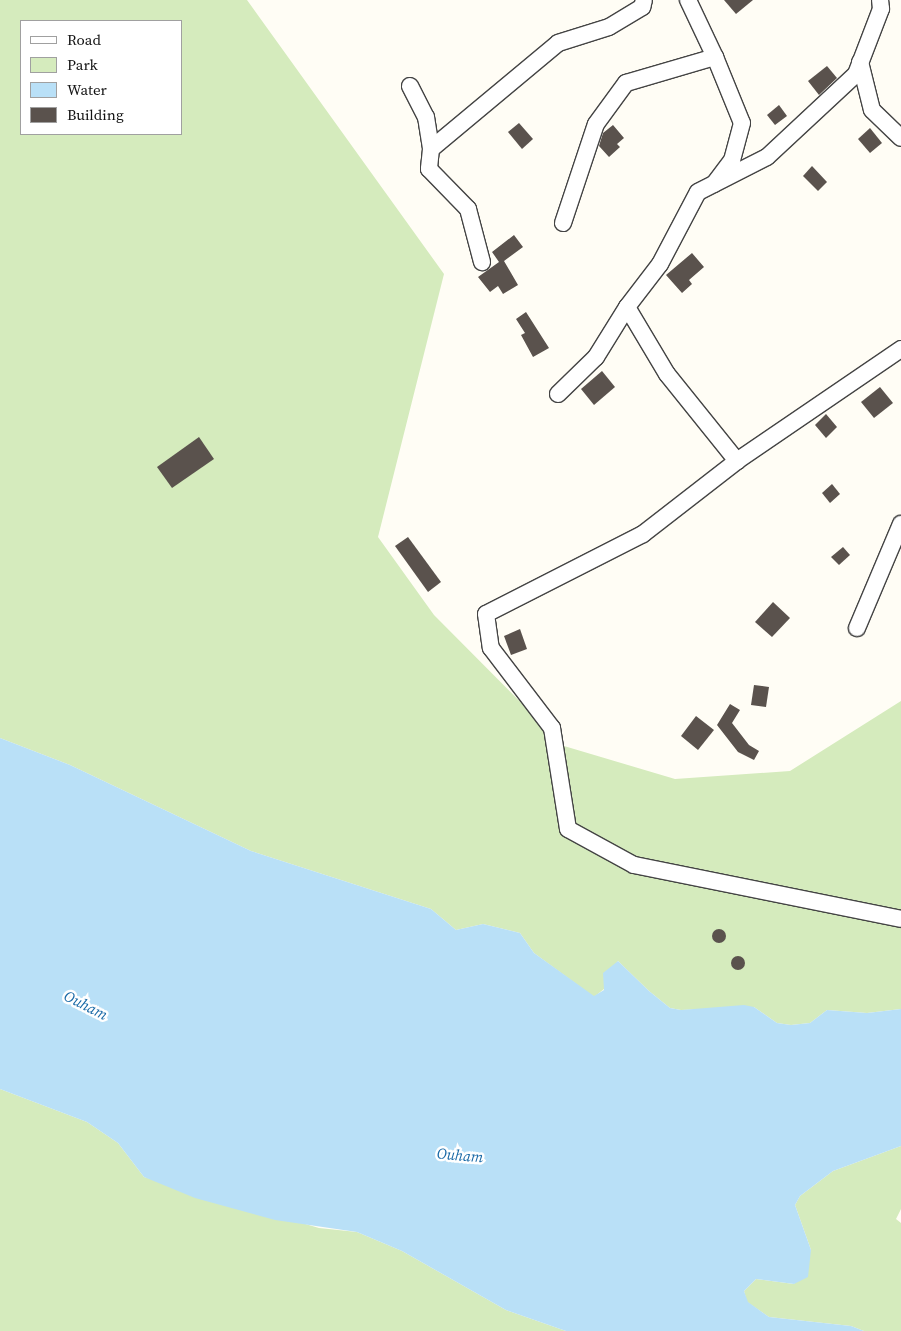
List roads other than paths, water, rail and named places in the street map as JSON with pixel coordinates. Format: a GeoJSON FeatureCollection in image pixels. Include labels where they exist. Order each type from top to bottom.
{"type":"FeatureCollection","features":[{"type":"Feature","properties":{"kind":"street"},"geometry":{"type":"LineString","coordinates":[[431,149],[558,43],[609,27],[642,7],[644,0]]}},
{"type":"Feature","properties":{"kind":"street"},"geometry":{"type":"LineString","coordinates":[[688,0],[715,57],[742,122],[732,160],[710,188]]}},
{"type":"Feature","properties":{"kind":"street"},"geometry":{"type":"LineString","coordinates":[[558,394],[596,358],[627,307],[660,264],[698,192],[710,188],[767,157],[856,74],[881,9],[880,0]]}},
{"type":"Feature","properties":{"kind":"street"},"geometry":{"type":"LineString","coordinates":[[563,223],[596,124],[626,83],[715,57]]}},
{"type":"Feature","properties":{"kind":"street"},"geometry":{"type":"LineString","coordinates":[[860,60],[872,110],[901,138]]}},
{"type":"Feature","properties":{"kind":"street"},"geometry":{"type":"LineString","coordinates":[[410,86],[426,117],[431,149],[429,169],[468,209],[482,262]]}},
{"type":"Feature","properties":{"kind":"street"},"geometry":{"type":"LineString","coordinates":[[627,307],[667,374],[737,461]]}},
{"type":"Feature","properties":{"kind":"street"},"geometry":{"type":"LineString","coordinates":[[901,349],[737,461],[643,534],[486,614],[491,648],[552,728],[568,829],[634,865],[901,919]]}},
{"type":"Feature","properties":{"kind":"street"},"geometry":{"type":"LineString","coordinates":[[857,628],[901,524]]}},
{"type":"Feature","properties":{"kind":"water","name":"Ouham"},"geometry":{"type":"Polygon","coordinates":[[[0,738],[70,765],[251,851],[431,909],[456,930],[483,924],[520,933],[534,953],[594,996],[604,990],[603,973],[618,961],[670,1008],[681,1010],[744,1005],[754,1007],[777,1023],[791,1025],[810,1023],[827,1010],[867,1013],[901,1009],[901,1146],[833,1171],[800,1196],[795,1205],[811,1250],[808,1277],[794,1284],[756,1279],[744,1291],[748,1302],[769,1317],[851,1326],[864,1331],[566,1331],[506,1310],[402,1251],[357,1232],[275,1220],[195,1198],[144,1177],[118,1143],[87,1122],[0,1089],[0,738]]]}}]}
